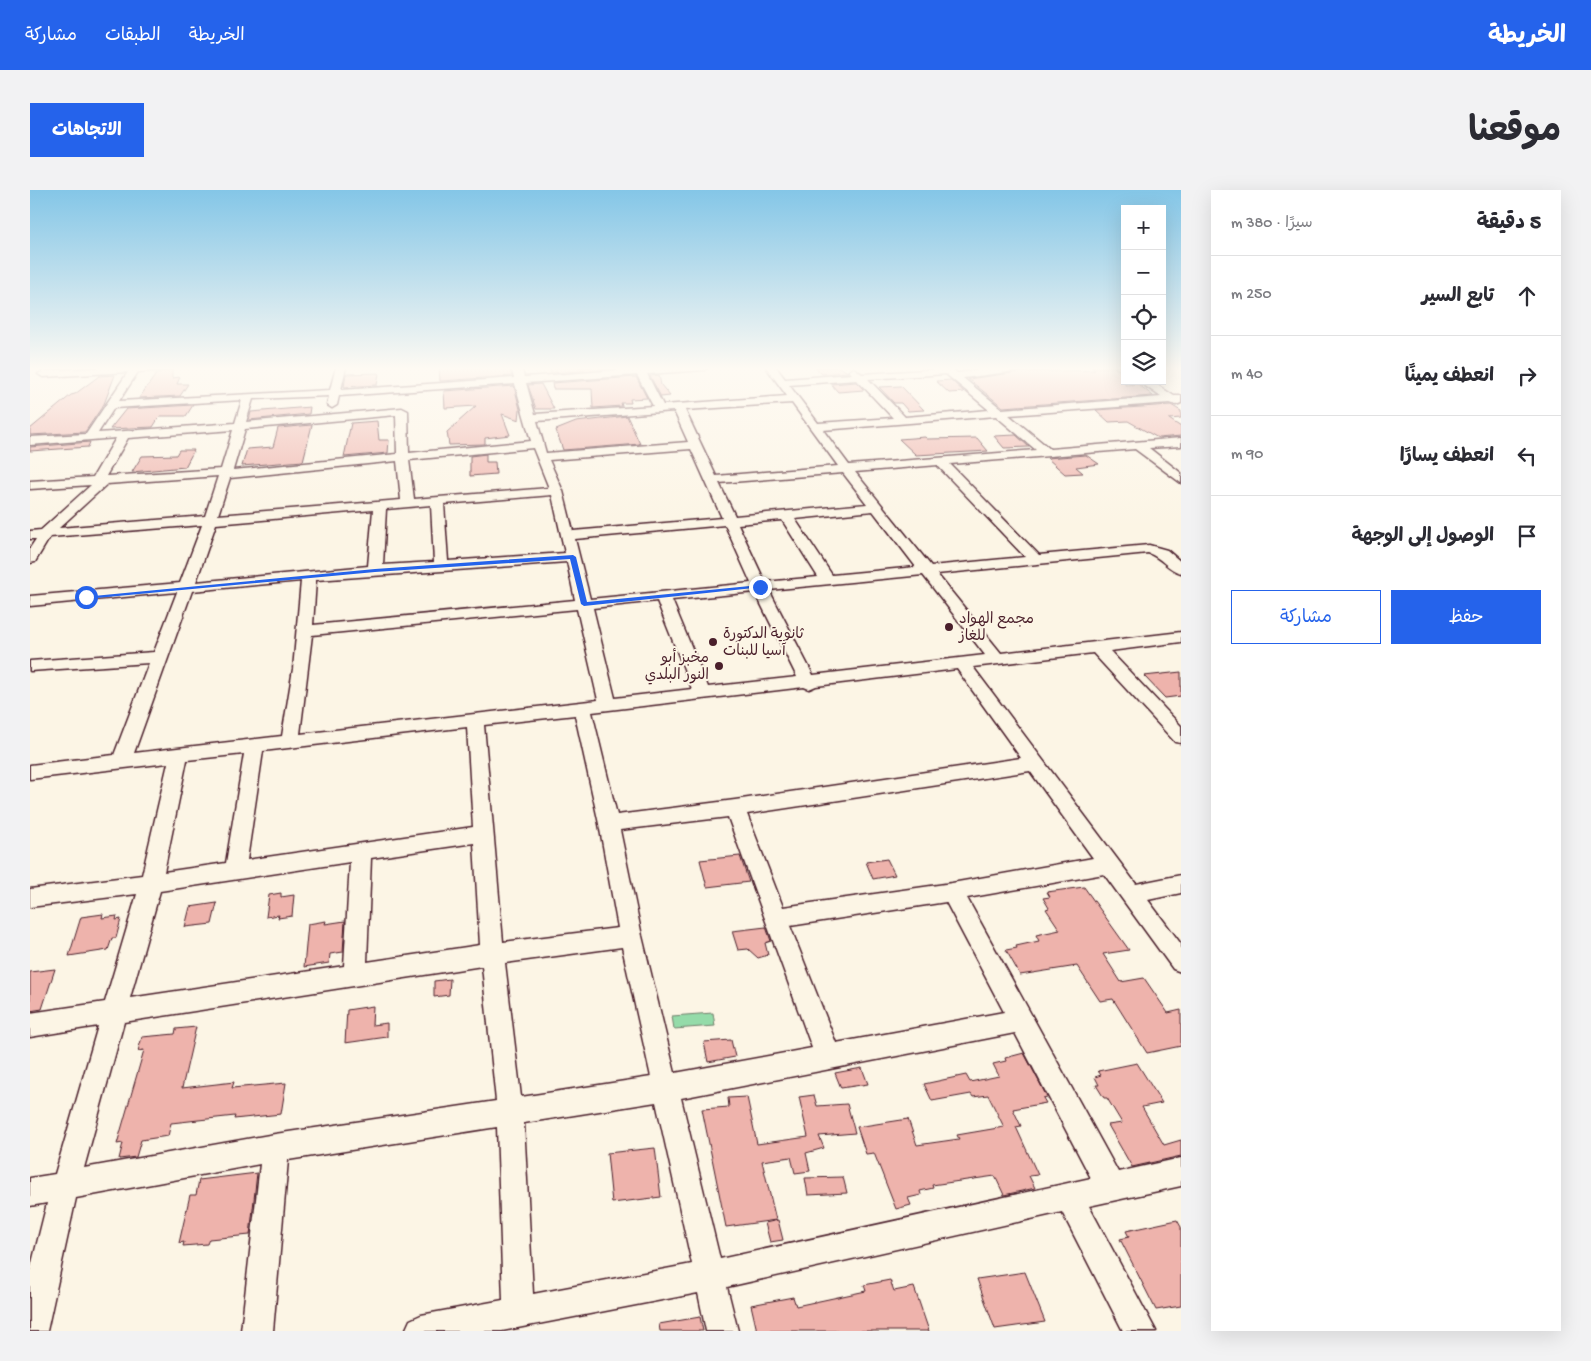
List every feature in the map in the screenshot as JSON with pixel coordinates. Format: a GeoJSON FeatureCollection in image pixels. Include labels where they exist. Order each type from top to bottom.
{"type":"FeatureCollection","features":[{"type":"Feature","properties":{"kind":"street"},"geometry":{"type":"LineString","coordinates":[[89,437],[100,420]]}},
{"type":"Feature","properties":{"kind":"street"},"geometry":{"type":"LineString","coordinates":[[121,762],[185,588],[242,420]]}},
{"type":"Feature","properties":{"kind":"street"},"geometry":{"type":"LineString","coordinates":[[30,441],[297,420]]}},
{"type":"Feature","properties":{"kind":"street"},"geometry":{"type":"LineString","coordinates":[[402,420],[403,458],[408,503]]}},
{"type":"Feature","properties":{"kind":"street"},"geometry":{"type":"LineString","coordinates":[[530,420],[539,450],[557,491],[608,705]]}},
{"type":"Feature","properties":{"kind":"street"},"geometry":{"type":"LineString","coordinates":[[684,420],[760,587],[809,683]]}},
{"type":"Feature","properties":{"kind":"street"},"geometry":{"type":"LineString","coordinates":[[810,420],[925,570],[998,660]]}},
{"type":"Feature","properties":{"kind":"street"},"geometry":{"type":"LineString","coordinates":[[815,427],[899,420]]}},
{"type":"Feature","properties":{"kind":"street"},"geometry":{"type":"LineString","coordinates":[[1008,420],[1047,453]]}},
{"type":"Feature","properties":{"kind":"street"},"geometry":{"type":"LineString","coordinates":[[30,559],[46,533],[101,480],[124,434]]}},
{"type":"Feature","properties":{"kind":"street"},"geometry":{"type":"LineString","coordinates":[[713,480],[942,463],[1181,442]]}},
{"type":"Feature","properties":{"kind":"street"},"geometry":{"type":"LineString","coordinates":[[30,485],[225,473],[403,458],[539,450],[696,445]]}},
{"type":"Feature","properties":{"kind":"street"},"geometry":{"type":"LineString","coordinates":[[1137,445],[1181,479]]}},
{"type":"Feature","properties":{"kind":"street"},"geometry":{"type":"LineString","coordinates":[[942,463],[1038,561]]}},
{"type":"Feature","properties":{"kind":"street"},"geometry":{"type":"LineString","coordinates":[[30,535],[557,491]]}},
{"type":"Feature","properties":{"kind":"street"},"geometry":{"type":"LineString","coordinates":[[437,501],[441,566]]}},
{"type":"Feature","properties":{"kind":"street"},"geometry":{"type":"LineString","coordinates":[[375,570],[380,505]]}},
{"type":"Feature","properties":{"kind":"street"},"geometry":{"type":"LineString","coordinates":[[568,536],[877,507]]}},
{"type":"Feature","properties":{"kind":"street"},"geometry":{"type":"LineString","coordinates":[[786,516],[828,580]]}},
{"type":"Feature","properties":{"kind":"street"},"geometry":{"type":"LineString","coordinates":[[305,631],[1149,549],[1162,553],[1181,569]]}},
{"type":"Feature","properties":{"kind":"street"},"geometry":{"type":"LineString","coordinates":[[30,601],[375,570],[573,557]]}},
{"type":"Feature","properties":{"kind":"street"},"geometry":{"type":"LineString","coordinates":[[290,741],[305,631],[309,576]]}},
{"type":"Feature","properties":{"kind":"street"},"geometry":{"type":"LineString","coordinates":[[663,597],[703,694]]}},
{"type":"Feature","properties":{"kind":"street"},"geometry":{"type":"LineString","coordinates":[[30,772],[475,719],[809,683],[1181,637]]}},
{"type":"Feature","properties":{"kind":"street"},"geometry":{"type":"LineString","coordinates":[[1096,647],[1181,737]]}},
{"type":"Feature","properties":{"kind":"street"},"geometry":{"type":"LineString","coordinates":[[30,666],[159,656]]}},
{"type":"Feature","properties":{"kind":"street"},"geometry":{"type":"LineString","coordinates":[[962,664],[1181,962]]}},
{"type":"Feature","properties":{"kind":"street"},"geometry":{"type":"LineString","coordinates":[[582,708],[609,824],[631,936],[722,1331]]}},
{"type":"Feature","properties":{"kind":"street"},"geometry":{"type":"LineString","coordinates":[[475,719],[492,954],[510,1113],[519,1312]]}},
{"type":"Feature","properties":{"kind":"street"},"geometry":{"type":"LineString","coordinates":[[236,870],[255,745]]}},
{"type":"Feature","properties":{"kind":"street"},"geometry":{"type":"LineString","coordinates":[[31,1331],[65,1186],[151,883],[179,755]]}},
{"type":"Feature","properties":{"kind":"street"},"geometry":{"type":"LineString","coordinates":[[609,824],[735,808],[1035,763]]}},
{"type":"Feature","properties":{"kind":"street"},"geometry":{"type":"LineString","coordinates":[[735,808],[828,1056]]}},
{"type":"Feature","properties":{"kind":"street"},"geometry":{"type":"LineString","coordinates":[[30,898],[151,883],[484,833]]}},
{"type":"Feature","properties":{"kind":"street"},"geometry":{"type":"LineString","coordinates":[[354,975],[361,852]]}},
{"type":"Feature","properties":{"kind":"street"},"geometry":{"type":"LineString","coordinates":[[777,918],[952,892],[1110,864]]}},
{"type":"Feature","properties":{"kind":"street"},"geometry":{"type":"LineString","coordinates":[[1131,894],[1181,884]]}},
{"type":"Feature","properties":{"kind":"street"},"geometry":{"type":"LineString","coordinates":[[952,892],[1112,1188]]}},
{"type":"Feature","properties":{"kind":"street"},"geometry":{"type":"LineString","coordinates":[[30,1024],[492,954],[631,936]]}},
{"type":"Feature","properties":{"kind":"street"},"geometry":{"type":"LineString","coordinates":[[30,1192],[275,1148],[666,1088],[1022,1020]]}},
{"type":"Feature","properties":{"kind":"street"},"geometry":{"type":"LineString","coordinates":[[257,1331],[275,1148]]}},
{"type":"Feature","properties":{"kind":"street"},"geometry":{"type":"LineString","coordinates":[[421,1331],[710,1276],[1181,1172]]}},
{"type":"Feature","properties":{"kind":"street"},"geometry":{"type":"LineString","coordinates":[[1069,1197],[1140,1331]]}},
{"type":"Feature","properties":{"kind":"green space"},"geometry":{"type":"Polygon","coordinates":[[[713,1013],[715,1026],[674,1029],[672,1016],[713,1013]]]}},
{"type":"Feature","properties":{"kind":"building"},"geometry":{"type":"Polygon","coordinates":[[[41,420],[93,420],[85,432],[30,435],[30,429],[41,420]]]}},
{"type":"Feature","properties":{"kind":"building"},"geometry":{"type":"Polygon","coordinates":[[[117,420],[157,420],[153,427],[110,429],[117,420]]]}},
{"type":"Feature","properties":{"kind":"building"},"geometry":{"type":"Polygon","coordinates":[[[460,420],[504,420],[510,435],[485,438],[485,444],[449,445],[447,432],[460,420]]]}},
{"type":"Feature","properties":{"kind":"building"},"geometry":{"type":"Polygon","coordinates":[[[629,420],[640,444],[563,450],[556,430],[576,422],[629,420]]]}},
{"type":"Feature","properties":{"kind":"building"},"geometry":{"type":"Polygon","coordinates":[[[1107,420],[1171,420],[1181,427],[1181,436],[1158,438],[1128,421],[1109,422],[1107,420]]]}},
{"type":"Feature","properties":{"kind":"building"},"geometry":{"type":"Polygon","coordinates":[[[377,421],[379,440],[389,440],[388,453],[344,457],[351,423],[377,421]]]}},
{"type":"Feature","properties":{"kind":"building"},"geometry":{"type":"Polygon","coordinates":[[[312,425],[303,461],[242,466],[247,449],[273,447],[278,428],[312,425]]]}},
{"type":"Feature","properties":{"kind":"building"},"geometry":{"type":"Polygon","coordinates":[[[1016,435],[1029,447],[1004,448],[994,436],[1016,435]]]}},
{"type":"Feature","properties":{"kind":"building"},"geometry":{"type":"Polygon","coordinates":[[[925,437],[927,439],[977,438],[988,451],[916,455],[899,439],[925,437]]]}},
{"type":"Feature","properties":{"kind":"building"},"geometry":{"type":"Polygon","coordinates":[[[90,442],[88,447],[30,451],[30,447],[90,442]]]}},
{"type":"Feature","properties":{"kind":"building"},"geometry":{"type":"Polygon","coordinates":[[[179,450],[194,450],[185,467],[132,472],[142,456],[176,455],[179,450]]]}},
{"type":"Feature","properties":{"kind":"building"},"geometry":{"type":"Polygon","coordinates":[[[486,454],[486,462],[495,462],[496,474],[470,476],[470,456],[486,454]]]}},
{"type":"Feature","properties":{"kind":"building"},"geometry":{"type":"Polygon","coordinates":[[[1086,455],[1099,464],[1076,467],[1083,473],[1065,474],[1047,458],[1086,455]]]}},
{"type":"Feature","properties":{"kind":"building"},"geometry":{"type":"Polygon","coordinates":[[[1181,672],[1181,696],[1165,698],[1144,676],[1181,672]]]}},
{"type":"Feature","properties":{"kind":"building"},"geometry":{"type":"Polygon","coordinates":[[[740,856],[749,882],[707,887],[700,860],[740,856]]]}},
{"type":"Feature","properties":{"kind":"building"},"geometry":{"type":"Polygon","coordinates":[[[887,859],[895,875],[873,879],[866,862],[887,859]]]}},
{"type":"Feature","properties":{"kind":"building"},"geometry":{"type":"Polygon","coordinates":[[[1084,887],[1129,950],[1103,954],[1121,982],[1144,978],[1168,1013],[1181,1010],[1181,1046],[1147,1053],[1113,999],[1100,1001],[1077,966],[1020,975],[1006,950],[1039,941],[1036,935],[1060,930],[1046,909],[1049,908],[1043,898],[1050,897],[1047,892],[1084,887]]]}},
{"type":"Feature","properties":{"kind":"building"},"geometry":{"type":"Polygon","coordinates":[[[281,893],[281,897],[294,895],[292,916],[266,917],[269,895],[281,893]]]}},
{"type":"Feature","properties":{"kind":"building"},"geometry":{"type":"Polygon","coordinates":[[[217,903],[212,924],[185,927],[190,907],[217,903]]]}},
{"type":"Feature","properties":{"kind":"building"},"geometry":{"type":"Polygon","coordinates":[[[103,914],[102,918],[117,916],[116,920],[121,919],[116,938],[112,938],[108,950],[69,956],[81,917],[103,914]]]}},
{"type":"Feature","properties":{"kind":"building"},"geometry":{"type":"Polygon","coordinates":[[[326,921],[325,924],[345,921],[343,952],[330,954],[329,963],[304,967],[308,924],[326,921]]]}},
{"type":"Feature","properties":{"kind":"building"},"geometry":{"type":"Polygon","coordinates":[[[766,927],[771,941],[765,943],[768,955],[758,958],[748,949],[738,950],[732,931],[766,927]]]}},
{"type":"Feature","properties":{"kind":"building"},"geometry":{"type":"Polygon","coordinates":[[[55,969],[42,1009],[30,1011],[30,972],[55,969]]]}},
{"type":"Feature","properties":{"kind":"building"},"geometry":{"type":"Polygon","coordinates":[[[450,979],[449,995],[434,997],[434,981],[450,979]]]}},
{"type":"Feature","properties":{"kind":"building"},"geometry":{"type":"Polygon","coordinates":[[[373,1006],[372,1025],[387,1023],[387,1037],[345,1043],[347,1010],[373,1006]]]}},
{"type":"Feature","properties":{"kind":"building"},"geometry":{"type":"Polygon","coordinates":[[[196,1027],[182,1088],[234,1082],[232,1088],[286,1083],[281,1114],[234,1119],[235,1116],[171,1123],[168,1136],[141,1140],[136,1157],[119,1159],[123,1143],[117,1144],[144,1050],[138,1051],[142,1037],[175,1034],[176,1029],[196,1027]]]}},
{"type":"Feature","properties":{"kind":"building"},"geometry":{"type":"Polygon","coordinates":[[[731,1040],[735,1057],[708,1062],[704,1042],[731,1040]]]}},
{"type":"Feature","properties":{"kind":"building"},"geometry":{"type":"Polygon","coordinates":[[[1024,1053],[1047,1097],[1043,1098],[1046,1103],[1013,1109],[1021,1126],[1016,1127],[1038,1175],[1029,1176],[1035,1188],[1004,1195],[995,1176],[932,1185],[933,1188],[920,1191],[921,1195],[908,1198],[911,1205],[896,1209],[874,1153],[866,1154],[857,1127],[908,1119],[917,1145],[959,1139],[957,1135],[1004,1127],[988,1095],[973,1097],[971,1094],[932,1101],[924,1084],[966,1075],[970,1082],[999,1076],[993,1064],[1006,1061],[1005,1058],[1024,1053]]]}},
{"type":"Feature","properties":{"kind":"building"},"geometry":{"type":"Polygon","coordinates":[[[1137,1063],[1162,1103],[1142,1107],[1164,1145],[1181,1140],[1181,1156],[1132,1167],[1108,1125],[1122,1123],[1107,1098],[1104,1098],[1096,1085],[1099,1085],[1095,1077],[1101,1075],[1098,1071],[1137,1063]]]}},
{"type":"Feature","properties":{"kind":"building"},"geometry":{"type":"Polygon","coordinates":[[[862,1068],[868,1084],[841,1088],[835,1073],[862,1068]]]}},
{"type":"Feature","properties":{"kind":"building"},"geometry":{"type":"Polygon","coordinates":[[[814,1095],[817,1106],[847,1104],[855,1133],[819,1136],[824,1148],[806,1153],[810,1171],[795,1173],[791,1157],[762,1161],[776,1220],[726,1227],[702,1109],[729,1107],[728,1098],[747,1097],[757,1144],[808,1137],[799,1097],[814,1095]]]}},
{"type":"Feature","properties":{"kind":"building"},"geometry":{"type":"Polygon","coordinates":[[[655,1148],[661,1197],[612,1203],[607,1153],[655,1148]]]}},
{"type":"Feature","properties":{"kind":"building"},"geometry":{"type":"Polygon","coordinates":[[[257,1173],[250,1235],[209,1239],[207,1244],[183,1246],[184,1242],[179,1243],[190,1195],[196,1195],[199,1180],[257,1173]]]}},
{"type":"Feature","properties":{"kind":"building"},"geometry":{"type":"Polygon","coordinates":[[[843,1177],[847,1193],[808,1195],[805,1178],[843,1177]]]}},
{"type":"Feature","properties":{"kind":"building"},"geometry":{"type":"Polygon","coordinates":[[[778,1220],[783,1240],[770,1242],[765,1223],[778,1220]]]}},
{"type":"Feature","properties":{"kind":"building"},"geometry":{"type":"Polygon","coordinates":[[[1177,1220],[1181,1227],[1181,1306],[1156,1310],[1120,1239],[1129,1237],[1126,1231],[1177,1220]]]}},
{"type":"Feature","properties":{"kind":"building"},"geometry":{"type":"Polygon","coordinates":[[[1025,1272],[1045,1322],[995,1329],[977,1279],[1025,1272]]]}},
{"type":"Feature","properties":{"kind":"building"},"geometry":{"type":"Polygon","coordinates":[[[890,1280],[894,1291],[914,1287],[929,1331],[757,1331],[751,1305],[793,1297],[796,1306],[866,1291],[864,1285],[890,1280]]]}},
{"type":"Feature","properties":{"kind":"building"},"geometry":{"type":"Polygon","coordinates":[[[700,1317],[703,1331],[660,1331],[659,1324],[700,1317]]]}},
{"type":"Feature","properties":{"kind":"place","name":"مجمع الهواد للغاز"},"geometry":{"type":"Point","coordinates":[949,627]}},
{"type":"Feature","properties":{"kind":"place","name":"ثانوية الدكتورة آسيا للبنات"},"geometry":{"type":"Point","coordinates":[713,642]}},
{"type":"Feature","properties":{"kind":"place","name":"مخبز أبو النور البلدي"},"geometry":{"type":"Point","coordinates":[719,666]}},
{"type":"Feature","properties":{"kind":"route"},"geometry":{"type":"LineString","coordinates":[[86,597],[375,570],[573,557],[584,604],[760,587]]}}]}
